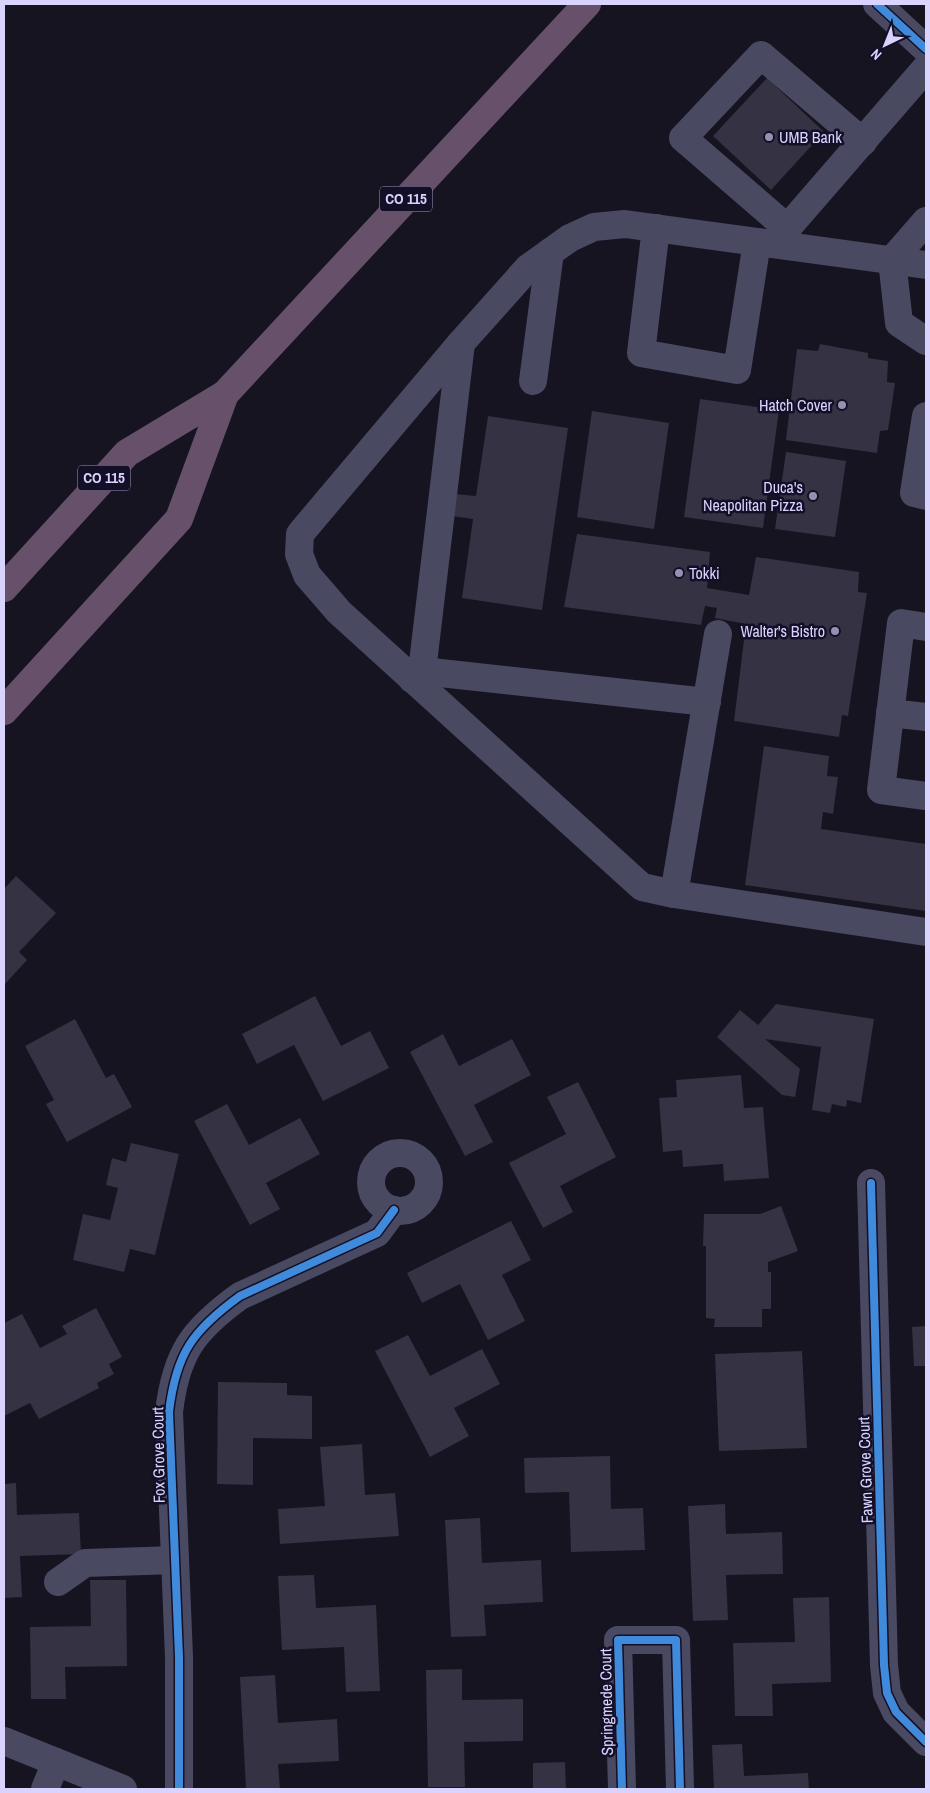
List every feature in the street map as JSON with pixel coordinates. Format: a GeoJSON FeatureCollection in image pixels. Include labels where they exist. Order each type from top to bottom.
{"type":"FeatureCollection","features":[{"type":"Feature","properties":{"kind":"highway"},"geometry":{"type":"LineString","coordinates":[[557,36],[566,4]]}},
{"type":"Feature","properties":{"kind":"highway","name":"CO 115"},"geometry":{"type":"LineString","coordinates":[[4,588],[127,453],[225,394],[587,4]]}},
{"type":"Feature","properties":{"kind":"highway","name":"CO 115"},"geometry":{"type":"LineString","coordinates":[[4,711],[179,519],[225,394]]}},
{"type":"Feature","properties":{"kind":"street"},"geometry":{"type":"LineString","coordinates":[[877,4],[926,49]]}},
{"type":"Feature","properties":{"kind":"street"},"geometry":{"type":"LineString","coordinates":[[772,238],[683,138],[761,55],[863,142]]}},
{"type":"Feature","properties":{"kind":"street"},"geometry":{"type":"LineString","coordinates":[[656,228],[642,352],[737,370],[772,238],[863,142],[926,68]]}},
{"type":"Feature","properties":{"kind":"street"},"geometry":{"type":"LineString","coordinates":[[926,221],[892,260],[899,323],[926,341]]}},
{"type":"Feature","properties":{"kind":"street"},"geometry":{"type":"LineString","coordinates":[[926,265],[772,238],[625,224],[594,227],[570,238],[528,268],[461,343],[300,534],[299,554],[307,575],[339,612],[417,675],[642,887],[674,894],[926,932]]}},
{"type":"Feature","properties":{"kind":"street"},"geometry":{"type":"LineString","coordinates":[[533,381],[550,252]]}},
{"type":"Feature","properties":{"kind":"street"},"geometry":{"type":"LineString","coordinates":[[417,675],[461,343]]}},
{"type":"Feature","properties":{"kind":"street"},"geometry":{"type":"LineString","coordinates":[[926,416],[914,493],[926,496]]}},
{"type":"Feature","properties":{"kind":"street"},"geometry":{"type":"LineString","coordinates":[[926,627],[900,623],[882,790],[926,796]]}},
{"type":"Feature","properties":{"kind":"street"},"geometry":{"type":"LineString","coordinates":[[674,894],[718,634]]}},
{"type":"Feature","properties":{"kind":"street"},"geometry":{"type":"LineString","coordinates":[[417,675],[707,702]]}},
{"type":"Feature","properties":{"kind":"street"},"geometry":{"type":"LineString","coordinates":[[890,713],[926,717]]}},
{"type":"Feature","properties":{"kind":"street","name":"Fawn Grove Court"},"geometry":{"type":"LineString","coordinates":[[871,1183],[884,1665],[887,1693],[896,1712],[926,1742]]}},
{"type":"Feature","properties":{"kind":"street","name":"Fox Grove Court"},"geometry":{"type":"LineString","coordinates":[[179,1789],[179,1657],[169,1412],[176,1373],[193,1337],[217,1313],[240,1296],[378,1233],[394,1210]]}},
{"type":"Feature","properties":{"kind":"street"},"geometry":{"type":"LineString","coordinates":[[58,1582],[85,1564],[175,1560]]}},
{"type":"Feature","properties":{"kind":"street","name":"Springmede Court"},"geometry":{"type":"LineString","coordinates":[[622,1789],[618,1640],[676,1640],[680,1789]]}},
{"type":"Feature","properties":{"kind":"street"},"geometry":{"type":"LineString","coordinates":[[4,1741],[123,1789]]}},
{"type":"Feature","properties":{"kind":"street"},"geometry":{"type":"LineString","coordinates":[[45,1789],[56,1762]]}},
{"type":"Feature","properties":{"kind":"building"},"geometry":{"type":"Polygon","coordinates":[[[767,78],[824,132],[771,190],[713,136],[767,78]]]}},
{"type":"Feature","properties":{"kind":"building"},"geometry":{"type":"Polygon","coordinates":[[[820,344],[868,353],[868,358],[888,361],[887,382],[895,383],[888,430],[880,431],[877,453],[786,440],[797,349],[818,351],[820,344]]]}},
{"type":"Feature","properties":{"kind":"building"},"geometry":{"type":"Polygon","coordinates":[[[700,399],[779,410],[763,528],[684,517],[700,399]]]}},
{"type":"Feature","properties":{"kind":"building"},"geometry":{"type":"Polygon","coordinates":[[[592,411],[669,423],[654,529],[577,517],[592,411]]]}},
{"type":"Feature","properties":{"kind":"building"},"geometry":{"type":"Polygon","coordinates":[[[488,416],[568,428],[542,610],[462,598],[473,519],[452,516],[455,494],[476,496],[488,416]]]}},
{"type":"Feature","properties":{"kind":"building"},"geometry":{"type":"Polygon","coordinates":[[[786,452],[846,461],[835,537],[775,529],[786,452]]]}},
{"type":"Feature","properties":{"kind":"building"},"geometry":{"type":"Polygon","coordinates":[[[577,534],[710,552],[707,588],[749,595],[756,557],[859,572],[858,592],[867,593],[848,716],[842,715],[839,737],[734,721],[746,624],[715,618],[717,608],[705,606],[701,625],[564,607],[577,534]]]}},
{"type":"Feature","properties":{"kind":"building"},"geometry":{"type":"Polygon","coordinates":[[[764,746],[829,756],[827,776],[838,777],[833,814],[823,812],[821,829],[926,844],[926,911],[745,885],[764,746]]]}},
{"type":"Feature","properties":{"kind":"building"},"geometry":{"type":"Polygon","coordinates":[[[16,876],[56,913],[19,952],[27,960],[4,985],[4,889],[16,876]]]}},
{"type":"Feature","properties":{"kind":"building"},"geometry":{"type":"Polygon","coordinates":[[[315,996],[341,1046],[370,1031],[389,1068],[323,1101],[294,1045],[257,1064],[242,1034],[315,996]]]}},
{"type":"Feature","properties":{"kind":"building"},"geometry":{"type":"Polygon","coordinates":[[[776,1004],[874,1019],[861,1103],[847,1100],[846,1107],[832,1104],[830,1113],[812,1110],[821,1047],[765,1039],[800,1069],[795,1097],[782,1095],[717,1037],[740,1010],[758,1025],[776,1004]]]}},
{"type":"Feature","properties":{"kind":"building"},"geometry":{"type":"Polygon","coordinates":[[[75,1019],[106,1078],[114,1074],[132,1107],[67,1142],[46,1104],[54,1100],[25,1046],[75,1019]]]}},
{"type":"Feature","properties":{"kind":"building"},"geometry":{"type":"Polygon","coordinates":[[[443,1034],[459,1066],[512,1039],[531,1075],[474,1105],[493,1142],[465,1156],[410,1052],[443,1034]]]}},
{"type":"Feature","properties":{"kind":"building"},"geometry":{"type":"Polygon","coordinates":[[[741,1075],[744,1108],[763,1107],[769,1178],[724,1181],[723,1164],[683,1167],[682,1150],[663,1152],[659,1098],[677,1097],[676,1080],[741,1075]]]}},
{"type":"Feature","properties":{"kind":"building"},"geometry":{"type":"Polygon","coordinates":[[[578,1082],[616,1157],[560,1186],[573,1212],[543,1228],[509,1163],[566,1134],[547,1097],[578,1082]]]}},
{"type":"Feature","properties":{"kind":"building"},"geometry":{"type":"Polygon","coordinates":[[[227,1104],[249,1145],[300,1118],[320,1154],[266,1183],[280,1209],[250,1225],[194,1121],[227,1104]]]}},
{"type":"Feature","properties":{"kind":"building"},"geometry":{"type":"Polygon","coordinates":[[[131,1143],[179,1154],[155,1255],[130,1249],[124,1272],[73,1260],[83,1214],[110,1220],[118,1188],[106,1185],[112,1158],[126,1162],[131,1143]]]}},
{"type":"Feature","properties":{"kind":"building"},"geometry":{"type":"Polygon","coordinates":[[[781,1206],[798,1251],[768,1262],[768,1272],[771,1272],[771,1309],[762,1309],[762,1327],[714,1327],[715,1319],[706,1318],[706,1246],[703,1246],[704,1214],[760,1214],[781,1206]]]}},
{"type":"Feature","properties":{"kind":"building"},"geometry":{"type":"Polygon","coordinates":[[[511,1221],[531,1260],[502,1275],[525,1321],[488,1340],[460,1284],[422,1303],[407,1273],[511,1221]]]}},
{"type":"Feature","properties":{"kind":"building"},"geometry":{"type":"Polygon","coordinates":[[[96,1308],[122,1357],[109,1364],[114,1374],[97,1383],[99,1388],[39,1419],[30,1403],[4,1416],[4,1323],[22,1314],[40,1348],[67,1334],[62,1326],[96,1308]]]}},
{"type":"Feature","properties":{"kind":"building"},"geometry":{"type":"Polygon","coordinates":[[[926,1326],[926,1366],[914,1366],[912,1327],[926,1326]]]}},
{"type":"Feature","properties":{"kind":"building"},"geometry":{"type":"Polygon","coordinates":[[[408,1335],[430,1376],[482,1349],[500,1384],[454,1408],[469,1436],[430,1457],[375,1351],[408,1335]]]}},
{"type":"Feature","properties":{"kind":"building"},"geometry":{"type":"Polygon","coordinates":[[[802,1351],[807,1448],[719,1451],[715,1354],[802,1351]]]}},
{"type":"Feature","properties":{"kind":"building"},"geometry":{"type":"Polygon","coordinates":[[[218,1382],[287,1383],[287,1395],[312,1396],[312,1439],[253,1438],[253,1485],[217,1484],[218,1382]]]}},
{"type":"Feature","properties":{"kind":"building"},"geometry":{"type":"Polygon","coordinates":[[[362,1444],[365,1495],[395,1493],[399,1536],[280,1544],[278,1509],[325,1506],[320,1447],[362,1444]]]}},
{"type":"Feature","properties":{"kind":"building"},"geometry":{"type":"Polygon","coordinates":[[[610,1456],[611,1509],[643,1508],[645,1550],[571,1552],[569,1492],[525,1493],[524,1458],[610,1456]]]}},
{"type":"Feature","properties":{"kind":"building"},"geometry":{"type":"Polygon","coordinates":[[[16,1483],[17,1515],[79,1513],[81,1554],[20,1556],[22,1597],[4,1598],[4,1484],[16,1483]]]}},
{"type":"Feature","properties":{"kind":"building"},"geometry":{"type":"Polygon","coordinates":[[[725,1504],[726,1534],[782,1532],[783,1574],[726,1575],[728,1620],[693,1621],[688,1506],[725,1504]]]}},
{"type":"Feature","properties":{"kind":"building"},"geometry":{"type":"Polygon","coordinates":[[[480,1518],[482,1563],[541,1560],[543,1602],[484,1605],[486,1636],[451,1637],[445,1520],[480,1518]]]}},
{"type":"Feature","properties":{"kind":"building"},"geometry":{"type":"Polygon","coordinates":[[[314,1575],[316,1608],[376,1605],[380,1691],[346,1692],[344,1647],[282,1650],[278,1576],[314,1575]]]}},
{"type":"Feature","properties":{"kind":"building"},"geometry":{"type":"Polygon","coordinates":[[[90,1580],[126,1580],[127,1666],[65,1667],[66,1699],[31,1699],[30,1627],[91,1626],[90,1580]]]}},
{"type":"Feature","properties":{"kind":"building"},"geometry":{"type":"Polygon","coordinates":[[[829,1597],[831,1682],[772,1684],[773,1716],[735,1716],[733,1643],[795,1642],[793,1598],[829,1597]]]}},
{"type":"Feature","properties":{"kind":"building"},"geometry":{"type":"Polygon","coordinates":[[[462,1669],[462,1700],[523,1699],[523,1741],[464,1742],[465,1787],[428,1787],[426,1670],[462,1669]]]}},
{"type":"Feature","properties":{"kind":"building"},"geometry":{"type":"Polygon","coordinates":[[[275,1675],[278,1723],[337,1719],[339,1761],[278,1764],[280,1789],[246,1789],[240,1677],[275,1675]]]}},
{"type":"Feature","properties":{"kind":"building"},"geometry":{"type":"Polygon","coordinates":[[[742,1744],[744,1776],[808,1773],[809,1789],[714,1789],[712,1745],[742,1744]]]}},
{"type":"Feature","properties":{"kind":"building"},"geometry":{"type":"Polygon","coordinates":[[[565,1762],[566,1789],[533,1789],[533,1763],[565,1762]]]}},
{"type":"Feature","properties":{"kind":"cycle path"},"geometry":{"type":"LineString","coordinates":[[877,4],[926,49]]}},
{"type":"Feature","properties":{"kind":"cycle path"},"geometry":{"type":"LineString","coordinates":[[871,1183],[884,1665],[887,1693],[896,1712],[926,1742]]}},
{"type":"Feature","properties":{"kind":"cycle path"},"geometry":{"type":"LineString","coordinates":[[179,1789],[179,1657],[169,1412],[176,1374],[182,1358],[199,1332],[224,1308],[240,1296],[377,1233],[394,1210]]}},
{"type":"Feature","properties":{"kind":"cycle path"},"geometry":{"type":"LineString","coordinates":[[622,1789],[618,1640],[676,1640],[680,1789]]}},
{"type":"Feature","properties":{"kind":"place","name":"UMB Bank"},"geometry":{"type":"Point","coordinates":[769,137]}},
{"type":"Feature","properties":{"kind":"place","name":"Hatch Cover"},"geometry":{"type":"Point","coordinates":[842,405]}},
{"type":"Feature","properties":{"kind":"place","name":"Duca's Neapolitan Pizza"},"geometry":{"type":"Point","coordinates":[813,496]}},
{"type":"Feature","properties":{"kind":"place","name":"Tokki"},"geometry":{"type":"Point","coordinates":[679,573]}},
{"type":"Feature","properties":{"kind":"place","name":"Walter's Bistro"},"geometry":{"type":"Point","coordinates":[835,631]}}]}
